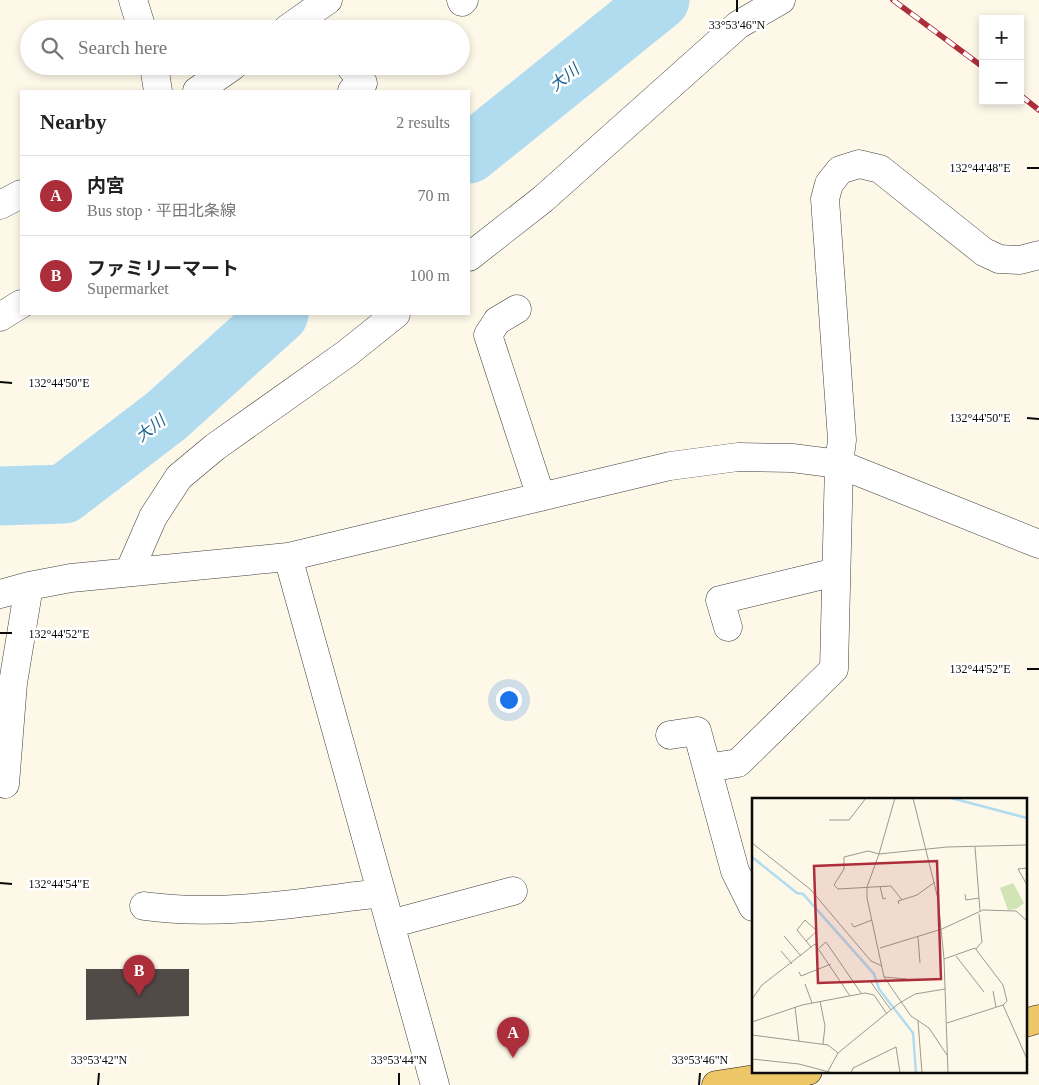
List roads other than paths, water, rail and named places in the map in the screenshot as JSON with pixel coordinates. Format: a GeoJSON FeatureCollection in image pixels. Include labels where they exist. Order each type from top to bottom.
{"type":"FeatureCollection","features":[{"type":"Feature","properties":{"kind":"main road"},"geometry":{"type":"LineString","coordinates":[[1026,1023],[1039,1019]]}},
{"type":"Feature","properties":{"kind":"main road"},"geometry":{"type":"LineString","coordinates":[[716,1085],[801,1072]]}},
{"type":"Feature","properties":{"kind":"street"},"geometry":{"type":"LineString","coordinates":[[133,0],[139,20]]}},
{"type":"Feature","properties":{"kind":"street"},"geometry":{"type":"LineString","coordinates":[[470,256],[543,199],[738,25],[781,0]]}},
{"type":"Feature","properties":{"kind":"street"},"geometry":{"type":"LineString","coordinates":[[155,75],[158,90]]}},
{"type":"Feature","properties":{"kind":"street"},"geometry":{"type":"LineString","coordinates":[[198,90],[220,75]]}},
{"type":"Feature","properties":{"kind":"street"},"geometry":{"type":"LineString","coordinates":[[353,90],[363,83],[357,75]]}},
{"type":"Feature","properties":{"kind":"street"},"geometry":{"type":"LineString","coordinates":[[707,768],[738,763],[834,669],[839,464],[842,440],[825,199],[829,184],[840,170],[859,164],[880,169],[984,252],[999,259],[1020,260],[1039,256]]}},
{"type":"Feature","properties":{"kind":"street"},"geometry":{"type":"LineString","coordinates":[[0,205],[20,195]]}},
{"type":"Feature","properties":{"kind":"street"},"geometry":{"type":"LineString","coordinates":[[0,317],[20,305]]}},
{"type":"Feature","properties":{"kind":"street"},"geometry":{"type":"LineString","coordinates":[[517,309],[496,321],[488,335],[541,497]]}},
{"type":"Feature","properties":{"kind":"street"},"geometry":{"type":"LineString","coordinates":[[129,572],[153,517],[179,477],[215,447],[346,354],[395,315]]}},
{"type":"Feature","properties":{"kind":"street"},"geometry":{"type":"LineString","coordinates":[[0,594],[71,578],[288,557],[670,466],[738,457],[792,458],[839,464],[1039,544]]}},
{"type":"Feature","properties":{"kind":"street"},"geometry":{"type":"LineString","coordinates":[[288,557],[435,1085]]}},
{"type":"Feature","properties":{"kind":"street"},"geometry":{"type":"LineString","coordinates":[[728,627],[720,600],[836,572]]}},
{"type":"Feature","properties":{"kind":"street"},"geometry":{"type":"LineString","coordinates":[[5,784],[13,683],[29,586]]}},
{"type":"Feature","properties":{"kind":"street"},"geometry":{"type":"LineString","coordinates":[[670,735],[697,731],[735,871],[752,906]]}},
{"type":"Feature","properties":{"kind":"street"},"geometry":{"type":"LineString","coordinates":[[390,924],[513,891]]}},
{"type":"Feature","properties":{"kind":"street"},"geometry":{"type":"LineString","coordinates":[[144,906],[176,910],[253,908],[381,893]]}},
{"type":"Feature","properties":{"kind":"waterway","name":"大川"},"geometry":{"type":"LineString","coordinates":[[470,153],[660,0]]}},
{"type":"Feature","properties":{"kind":"waterway","name":"大川"},"geometry":{"type":"LineString","coordinates":[[0,496],[64,494],[166,416],[278,315]]}},
{"type":"Feature","properties":{"kind":"railway"},"geometry":{"type":"LineString","coordinates":[[893,0],[979,64]]}},
{"type":"Feature","properties":{"kind":"railway"},"geometry":{"type":"LineString","coordinates":[[1024,98],[1039,110]]}},
{"type":"Feature","properties":{"kind":"place","name":"ファミリーマート"},"geometry":{"type":"Point","coordinates":[139,996]}},
{"type":"Feature","properties":{"kind":"place","name":"内宮"},"geometry":{"type":"Point","coordinates":[513,1058]}}]}
